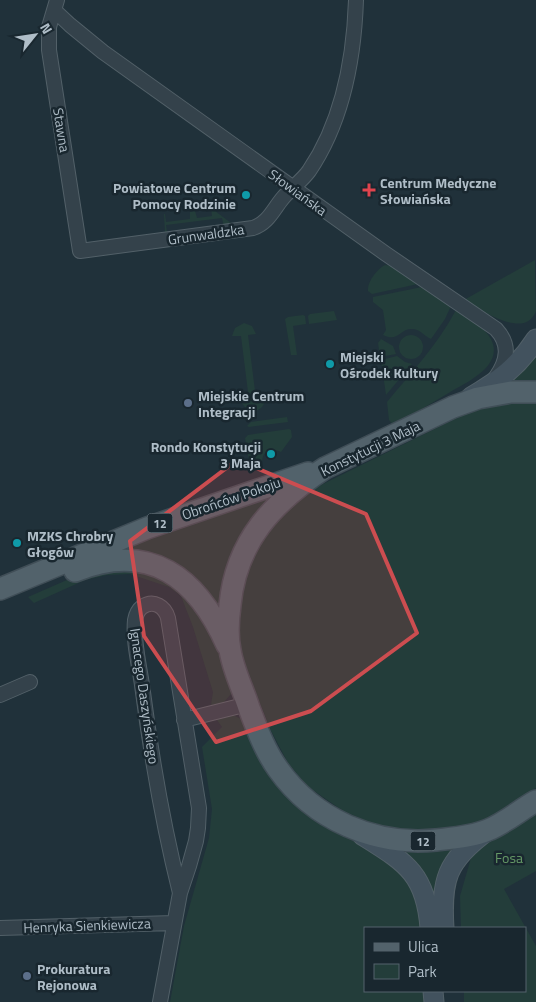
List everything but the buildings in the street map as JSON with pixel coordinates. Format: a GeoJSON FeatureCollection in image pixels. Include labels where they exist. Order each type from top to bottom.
{"type":"FeatureCollection","features":[{"type":"Feature","properties":{"kind":"main road"},"geometry":{"type":"LineString","coordinates":[[453,407],[514,368],[536,339]]}},
{"type":"Feature","properties":{"kind":"main road","name":"Konstytucji 3 Maja"},"geometry":{"type":"LineString","coordinates":[[536,392],[495,394],[453,407],[325,468],[306,480],[261,523],[246,545],[238,564],[231,592],[228,624],[230,652],[259,734],[271,758],[290,783],[318,809],[357,831],[384,838],[421,841],[467,836],[488,830],[536,801]]}},
{"type":"Feature","properties":{"kind":"main road","name":"Obrońców Pokoju"},"geometry":{"type":"LineString","coordinates":[[0,589],[147,528],[233,497],[325,468]]}},
{"type":"Feature","properties":{"kind":"main road","name":"12"},"geometry":{"type":"LineString","coordinates":[[0,602],[95,564],[120,560],[145,562],[174,574],[196,593],[217,624],[230,652]]}},
{"type":"Feature","properties":{"kind":"main road"},"geometry":{"type":"LineString","coordinates":[[444,927],[443,892],[448,874],[464,850],[488,830]]}},
{"type":"Feature","properties":{"kind":"main road"},"geometry":{"type":"LineString","coordinates":[[357,831],[405,863],[413,873],[424,895],[430,927]]}},
{"type":"Feature","properties":{"kind":"street","name":"Grunwaldzka"},"geometry":{"type":"LineString","coordinates":[[80,251],[253,228],[266,221],[283,198],[308,173],[334,122],[344,93],[353,46],[356,0]]}},
{"type":"Feature","properties":{"kind":"street","name":"Słowiańska"},"geometry":{"type":"LineString","coordinates":[[55,5],[70,25],[104,52],[386,254],[496,329],[502,335],[507,352],[504,363],[490,385]]}},
{"type":"Feature","properties":{"kind":"street","name":"Stawna"},"geometry":{"type":"LineString","coordinates":[[55,5],[49,27],[49,50],[80,251]]}},
{"type":"Feature","properties":{"kind":"street","name":"Ignacego Daszyńskiego"},"geometry":{"type":"LineString","coordinates":[[160,1002],[180,893],[190,866],[198,828],[199,808],[166,612],[159,605],[147,604],[140,608],[137,613],[136,636],[145,711],[166,834],[180,893]]}},
{"type":"Feature","properties":{"kind":"street"},"geometry":{"type":"LineString","coordinates":[[0,694],[30,682]]}},
{"type":"Feature","properties":{"kind":"street"},"geometry":{"type":"LineString","coordinates":[[184,720],[248,704]]}},
{"type":"Feature","properties":{"kind":"street","name":"Henryka Sienkiewicza"},"geometry":{"type":"LineString","coordinates":[[0,928],[174,923]]}},
{"type":"Feature","properties":{"kind":"highlighted area"},"geometry":{"type":"Polygon","coordinates":[[[237,460],[366,514],[417,633],[311,711],[216,742],[144,636],[130,541],[237,460]]]}},
{"type":"Feature","properties":{"kind":"green space"},"geometry":{"type":"Polygon","coordinates":[[[211,208],[235,226],[224,227],[222,218],[166,225],[167,232],[165,233],[164,214],[166,222],[190,219],[190,212],[195,211],[197,218],[212,216],[211,208]]]}},
{"type":"Feature","properties":{"kind":"green space"},"geometry":{"type":"Polygon","coordinates":[[[535,260],[536,311],[530,320],[522,323],[513,323],[502,320],[464,300],[535,260]]]}},
{"type":"Feature","properties":{"kind":"green space"},"geometry":{"type":"Polygon","coordinates":[[[385,265],[392,266],[418,284],[372,294],[368,291],[369,284],[376,273],[385,265]]]}},
{"type":"Feature","properties":{"kind":"green space"},"geometry":{"type":"Polygon","coordinates":[[[422,287],[451,306],[445,319],[431,339],[413,329],[408,329],[392,337],[383,335],[386,330],[383,310],[373,302],[373,297],[422,287]]]}},
{"type":"Feature","properties":{"kind":"green space"},"geometry":{"type":"Polygon","coordinates":[[[456,310],[480,327],[491,339],[494,349],[488,366],[472,379],[393,425],[389,420],[387,402],[433,346],[456,310]]]}},
{"type":"Feature","properties":{"kind":"green space"},"geometry":{"type":"Polygon","coordinates":[[[334,311],[337,320],[309,324],[308,316],[310,314],[334,311]]]}},
{"type":"Feature","properties":{"kind":"green space"},"geometry":{"type":"Polygon","coordinates":[[[305,316],[306,324],[293,326],[297,355],[291,355],[285,319],[305,316]]]}},
{"type":"Feature","properties":{"kind":"green space"},"geometry":{"type":"Polygon","coordinates":[[[244,323],[252,326],[256,334],[248,335],[256,399],[265,398],[263,406],[256,411],[248,411],[241,402],[249,400],[241,336],[232,336],[235,328],[244,323]]]}},
{"type":"Feature","properties":{"kind":"green space"},"geometry":{"type":"Polygon","coordinates":[[[411,335],[419,339],[423,347],[419,355],[411,359],[403,355],[399,347],[403,339],[411,335]]]}},
{"type":"Feature","properties":{"kind":"green space"},"geometry":{"type":"Polygon","coordinates":[[[381,339],[393,346],[396,354],[380,357],[378,343],[381,339]]]}},
{"type":"Feature","properties":{"kind":"green space"},"geometry":{"type":"Polygon","coordinates":[[[536,355],[536,382],[512,384],[511,381],[524,370],[536,355]]]}},
{"type":"Feature","properties":{"kind":"green space"},"geometry":{"type":"Polygon","coordinates":[[[397,356],[405,362],[412,364],[386,395],[381,360],[397,356]]]}},
{"type":"Feature","properties":{"kind":"green space"},"geometry":{"type":"Polygon","coordinates":[[[510,401],[536,402],[536,788],[492,816],[468,826],[414,832],[382,828],[343,811],[307,786],[288,763],[270,729],[240,645],[236,615],[242,580],[261,538],[296,500],[323,484],[467,413],[510,401]]]}},
{"type":"Feature","properties":{"kind":"green space"},"geometry":{"type":"Polygon","coordinates":[[[287,417],[288,422],[247,426],[251,422],[287,417]]]}},
{"type":"Feature","properties":{"kind":"green space"},"geometry":{"type":"Polygon","coordinates":[[[291,430],[292,437],[281,452],[269,450],[264,454],[262,467],[251,471],[245,438],[248,435],[291,430]]]}},
{"type":"Feature","properties":{"kind":"green space"},"geometry":{"type":"Polygon","coordinates":[[[277,490],[222,613],[210,598],[105,554],[277,490]]]}},
{"type":"Feature","properties":{"kind":"green space"},"geometry":{"type":"Polygon","coordinates":[[[139,568],[179,585],[212,635],[231,686],[231,694],[223,703],[211,705],[213,692],[193,627],[181,596],[169,587],[130,574],[107,575],[85,580],[34,603],[28,597],[83,573],[139,568]]]}},
{"type":"Feature","properties":{"kind":"green space"},"geometry":{"type":"Polygon","coordinates":[[[233,715],[241,719],[268,774],[285,795],[323,826],[382,855],[403,873],[419,902],[422,927],[364,927],[364,992],[425,992],[426,1002],[170,1002],[184,926],[209,838],[212,809],[202,747],[222,727],[217,720],[233,715]]]}},
{"type":"Feature","properties":{"kind":"green space","name":"Fosa"},"geometry":{"type":"Polygon","coordinates":[[[536,810],[536,871],[504,889],[525,927],[461,927],[460,896],[473,851],[536,810]]]}},
{"type":"Feature","properties":{"kind":"green space"},"geometry":{"type":"Polygon","coordinates":[[[454,845],[457,850],[436,904],[402,851],[404,848],[454,845]]]}},
{"type":"Feature","properties":{"kind":"green space","name":"Fosa"},"geometry":{"type":"Polygon","coordinates":[[[526,928],[536,946],[536,1002],[464,1002],[464,992],[526,992],[526,928]]]}},
{"type":"Feature","properties":{"kind":"place","name":"Centrum Medyczne Słowiańska"},"geometry":{"type":"Point","coordinates":[369,190]}},
{"type":"Feature","properties":{"kind":"place","name":"Powiatowe Centrum Pomocy Rodzinie"},"geometry":{"type":"Point","coordinates":[246,195]}},
{"type":"Feature","properties":{"kind":"place","name":"Miejski Ośrodek Kultury"},"geometry":{"type":"Point","coordinates":[330,364]}},
{"type":"Feature","properties":{"kind":"place","name":"Miejskie Centrum Integracji"},"geometry":{"type":"Point","coordinates":[188,403]}},
{"type":"Feature","properties":{"kind":"place","name":"Rondo Konstytucji 3 Maja"},"geometry":{"type":"Point","coordinates":[271,454]}},
{"type":"Feature","properties":{"kind":"place","name":"MZKS Chrobry Głogów"},"geometry":{"type":"Point","coordinates":[17,543]}},
{"type":"Feature","properties":{"kind":"place","name":"Prokuratura Rejonowa"},"geometry":{"type":"Point","coordinates":[27,976]}}]}
